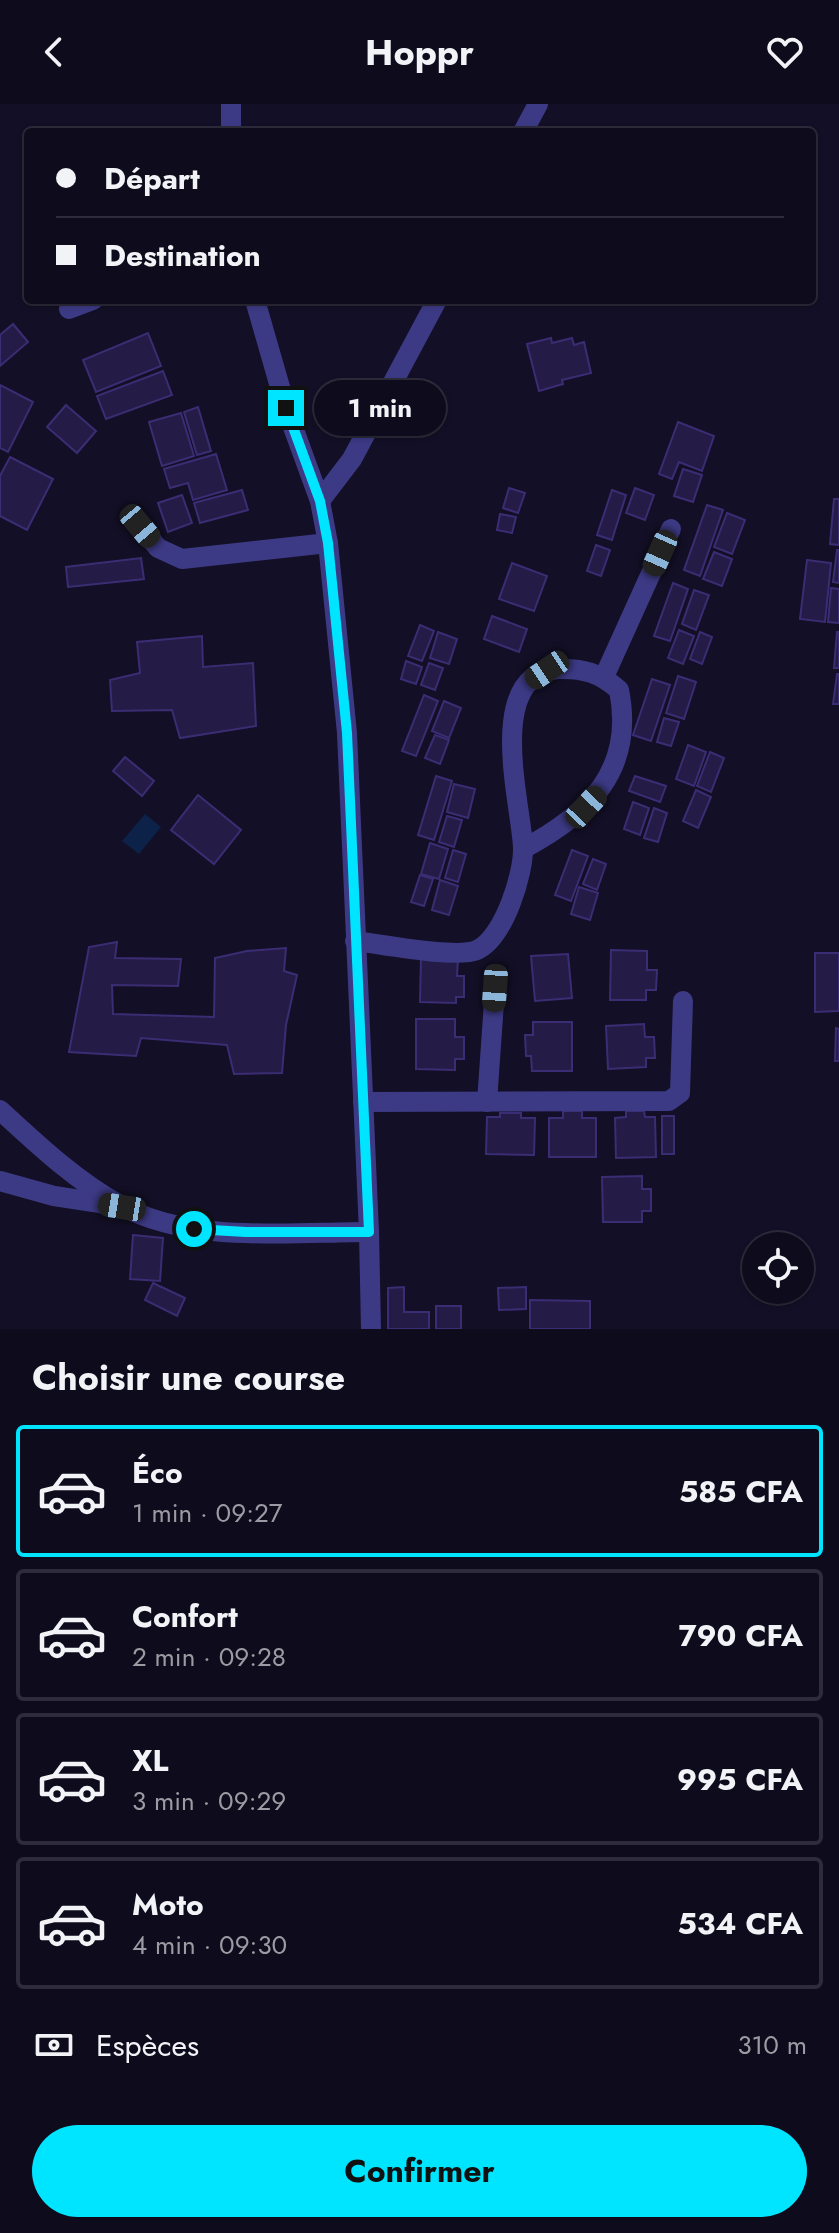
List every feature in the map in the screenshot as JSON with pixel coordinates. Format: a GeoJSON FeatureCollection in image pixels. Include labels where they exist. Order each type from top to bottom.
{"type":"FeatureCollection","features":[{"type":"Feature","properties":{"kind":"street"},"geometry":{"type":"LineString","coordinates":[[231,104],[231,128]]}},
{"type":"Feature","properties":{"kind":"street"},"geometry":{"type":"LineString","coordinates":[[525,128],[538,104]]}},
{"type":"Feature","properties":{"kind":"street"},"geometry":{"type":"LineString","coordinates":[[69,309],[82,304]]}},
{"type":"Feature","properties":{"kind":"street"},"geometry":{"type":"LineString","coordinates":[[256,304],[286,408],[320,501],[328,543],[347,733],[371,1329]]}},
{"type":"Feature","properties":{"kind":"street"},"geometry":{"type":"LineString","coordinates":[[320,501],[352,459],[435,304]]}},
{"type":"Feature","properties":{"kind":"street"},"geometry":{"type":"LineString","coordinates":[[140,526],[158,548],[182,559],[328,543]]}},
{"type":"Feature","properties":{"kind":"street"},"geometry":{"type":"LineString","coordinates":[[604,677],[671,529]]}},
{"type":"Feature","properties":{"kind":"street"},"geometry":{"type":"LineString","coordinates":[[355,941],[455,953],[477,950],[494,936],[513,894],[523,849],[511,762],[511,737],[526,684],[547,670],[578,668],[604,677],[619,690],[623,732],[603,789],[575,817],[523,849]]}},
{"type":"Feature","properties":{"kind":"street"},"geometry":{"type":"LineString","coordinates":[[487,1102],[495,988]]}},
{"type":"Feature","properties":{"kind":"street"},"geometry":{"type":"LineString","coordinates":[[363,1102],[669,1101],[680,1093],[683,1001]]}},
{"type":"Feature","properties":{"kind":"street"},"geometry":{"type":"LineString","coordinates":[[0,1110],[41,1148],[122,1207]]}},
{"type":"Feature","properties":{"kind":"street"},"geometry":{"type":"LineString","coordinates":[[0,1181],[54,1196],[122,1207],[194,1229],[369,1232]]}},
{"type":"Feature","properties":{"kind":"water"},"geometry":{"type":"Polygon","coordinates":[[[145,814],[161,827],[139,854],[122,841],[145,814]]]}},
{"type":"Feature","properties":{"kind":"building"},"geometry":{"type":"Polygon","coordinates":[[[13,324],[28,342],[0,366],[0,335],[13,324]]]}},
{"type":"Feature","properties":{"kind":"building"},"geometry":{"type":"Polygon","coordinates":[[[148,333],[161,366],[96,392],[83,360],[148,333]]]}},
{"type":"Feature","properties":{"kind":"building"},"geometry":{"type":"Polygon","coordinates":[[[551,338],[552,343],[572,338],[574,345],[584,342],[591,373],[562,380],[563,384],[539,391],[527,344],[551,338]]]}},
{"type":"Feature","properties":{"kind":"building"},"geometry":{"type":"Polygon","coordinates":[[[163,371],[172,395],[106,419],[97,396],[163,371]]]}},
{"type":"Feature","properties":{"kind":"building"},"geometry":{"type":"Polygon","coordinates":[[[0,385],[33,402],[8,452],[0,448],[0,385]]]}},
{"type":"Feature","properties":{"kind":"building"},"geometry":{"type":"Polygon","coordinates":[[[66,405],[96,431],[77,453],[47,427],[66,405]]]}},
{"type":"Feature","properties":{"kind":"building"},"geometry":{"type":"Polygon","coordinates":[[[198,407],[211,451],[197,455],[184,412],[198,407]]]}},
{"type":"Feature","properties":{"kind":"building"},"geometry":{"type":"Polygon","coordinates":[[[181,413],[194,456],[162,466],[149,422],[181,413]]]}},
{"type":"Feature","properties":{"kind":"building"},"geometry":{"type":"Polygon","coordinates":[[[678,422],[714,436],[702,471],[679,462],[672,479],[659,474],[678,422]]]}},
{"type":"Feature","properties":{"kind":"building"},"geometry":{"type":"Polygon","coordinates":[[[216,454],[227,490],[193,500],[188,483],[170,488],[164,469],[216,454]]]}},
{"type":"Feature","properties":{"kind":"building"},"geometry":{"type":"Polygon","coordinates":[[[10,457],[53,479],[27,530],[0,516],[0,476],[10,457]]]}},
{"type":"Feature","properties":{"kind":"building"},"geometry":{"type":"Polygon","coordinates":[[[683,469],[702,475],[693,502],[674,496],[683,469]]]}},
{"type":"Feature","properties":{"kind":"building"},"geometry":{"type":"Polygon","coordinates":[[[509,488],[525,493],[518,513],[503,508],[509,488]]]}},
{"type":"Feature","properties":{"kind":"building"},"geometry":{"type":"Polygon","coordinates":[[[635,488],[654,495],[645,520],[626,513],[635,488]]]}},
{"type":"Feature","properties":{"kind":"building"},"geometry":{"type":"Polygon","coordinates":[[[242,490],[248,510],[200,523],[194,503],[242,490]]]}},
{"type":"Feature","properties":{"kind":"building"},"geometry":{"type":"Polygon","coordinates":[[[612,490],[626,495],[612,540],[597,535],[612,490]]]}},
{"type":"Feature","properties":{"kind":"building"},"geometry":{"type":"Polygon","coordinates":[[[182,495],[192,523],[168,532],[158,503],[182,495]]]}},
{"type":"Feature","properties":{"kind":"building"},"geometry":{"type":"Polygon","coordinates":[[[834,499],[839,499],[839,545],[830,544],[834,499]]]}},
{"type":"Feature","properties":{"kind":"building"},"geometry":{"type":"Polygon","coordinates":[[[707,505],[723,510],[700,576],[684,570],[707,505]]]}},
{"type":"Feature","properties":{"kind":"building"},"geometry":{"type":"Polygon","coordinates":[[[727,513],[745,520],[732,554],[714,547],[727,513]]]}},
{"type":"Feature","properties":{"kind":"building"},"geometry":{"type":"Polygon","coordinates":[[[500,514],[516,517],[512,533],[497,530],[500,514]]]}},
{"type":"Feature","properties":{"kind":"building"},"geometry":{"type":"Polygon","coordinates":[[[596,545],[610,550],[601,576],[587,571],[596,545]]]}},
{"type":"Feature","properties":{"kind":"building"},"geometry":{"type":"Polygon","coordinates":[[[839,550],[839,583],[833,582],[839,550]]]}},
{"type":"Feature","properties":{"kind":"building"},"geometry":{"type":"Polygon","coordinates":[[[714,552],[732,559],[722,586],[703,579],[714,552]]]}},
{"type":"Feature","properties":{"kind":"building"},"geometry":{"type":"Polygon","coordinates":[[[141,558],[144,579],[68,587],[66,567],[141,558]]]}},
{"type":"Feature","properties":{"kind":"building"},"geometry":{"type":"Polygon","coordinates":[[[807,560],[831,563],[825,622],[800,619],[807,560]]]}},
{"type":"Feature","properties":{"kind":"building"},"geometry":{"type":"Polygon","coordinates":[[[512,563],[547,576],[534,611],[499,599],[512,563]]]}},
{"type":"Feature","properties":{"kind":"building"},"geometry":{"type":"Polygon","coordinates":[[[673,583],[688,589],[670,641],[654,636],[673,583]]]}},
{"type":"Feature","properties":{"kind":"building"},"geometry":{"type":"Polygon","coordinates":[[[831,588],[839,589],[839,623],[828,622],[831,588]]]}},
{"type":"Feature","properties":{"kind":"building"},"geometry":{"type":"Polygon","coordinates":[[[694,590],[709,595],[696,630],[682,624],[694,590]]]}},
{"type":"Feature","properties":{"kind":"building"},"geometry":{"type":"Polygon","coordinates":[[[492,616],[527,629],[519,652],[484,639],[492,616]]]}},
{"type":"Feature","properties":{"kind":"building"},"geometry":{"type":"Polygon","coordinates":[[[420,625],[434,631],[422,661],[408,656],[420,625]]]}},
{"type":"Feature","properties":{"kind":"building"},"geometry":{"type":"Polygon","coordinates":[[[679,630],[694,636],[683,664],[668,658],[679,630]]]}},
{"type":"Feature","properties":{"kind":"building"},"geometry":{"type":"Polygon","coordinates":[[[438,632],[457,639],[449,664],[430,658],[438,632]]]}},
{"type":"Feature","properties":{"kind":"building"},"geometry":{"type":"Polygon","coordinates":[[[700,632],[712,637],[702,664],[690,659],[700,632]]]}},
{"type":"Feature","properties":{"kind":"building"},"geometry":{"type":"Polygon","coordinates":[[[837,632],[839,668],[834,668],[837,632]]]}},
{"type":"Feature","properties":{"kind":"building"},"geometry":{"type":"Polygon","coordinates":[[[202,636],[203,667],[253,663],[256,726],[180,738],[172,710],[112,711],[110,680],[140,673],[137,642],[202,636]]]}},
{"type":"Feature","properties":{"kind":"building"},"geometry":{"type":"Polygon","coordinates":[[[406,661],[422,667],[416,684],[401,679],[406,661]]]}},
{"type":"Feature","properties":{"kind":"building"},"geometry":{"type":"Polygon","coordinates":[[[429,663],[443,668],[435,690],[421,685],[429,663]]]}},
{"type":"Feature","properties":{"kind":"building"},"geometry":{"type":"Polygon","coordinates":[[[837,674],[839,704],[833,704],[837,674]]]}},
{"type":"Feature","properties":{"kind":"building"},"geometry":{"type":"Polygon","coordinates":[[[678,676],[696,682],[684,719],[666,713],[678,676]]]}},
{"type":"Feature","properties":{"kind":"building"},"geometry":{"type":"Polygon","coordinates":[[[652,679],[670,685],[651,741],[633,735],[652,679]]]}},
{"type":"Feature","properties":{"kind":"building"},"geometry":{"type":"Polygon","coordinates":[[[424,695],[438,701],[416,756],[402,751],[424,695]]]}},
{"type":"Feature","properties":{"kind":"building"},"geometry":{"type":"Polygon","coordinates":[[[444,701],[461,708],[449,738],[432,731],[444,701]]]}},
{"type":"Feature","properties":{"kind":"building"},"geometry":{"type":"Polygon","coordinates":[[[664,718],[679,722],[671,746],[657,742],[664,718]]]}},
{"type":"Feature","properties":{"kind":"building"},"geometry":{"type":"Polygon","coordinates":[[[435,735],[449,740],[440,764],[425,758],[435,735]]]}},
{"type":"Feature","properties":{"kind":"building"},"geometry":{"type":"Polygon","coordinates":[[[688,745],[706,752],[694,786],[676,779],[688,745]]]}},
{"type":"Feature","properties":{"kind":"building"},"geometry":{"type":"Polygon","coordinates":[[[710,752],[724,758],[711,792],[697,786],[710,752]]]}},
{"type":"Feature","properties":{"kind":"building"},"geometry":{"type":"Polygon","coordinates":[[[125,757],[154,781],[142,796],[113,771],[125,757]]]}},
{"type":"Feature","properties":{"kind":"building"},"geometry":{"type":"Polygon","coordinates":[[[436,776],[452,781],[434,840],[418,835],[436,776]]]}},
{"type":"Feature","properties":{"kind":"building"},"geometry":{"type":"Polygon","coordinates":[[[635,776],[666,786],[660,802],[629,791],[635,776]]]}},
{"type":"Feature","properties":{"kind":"building"},"geometry":{"type":"Polygon","coordinates":[[[454,784],[475,789],[468,818],[447,812],[454,784]]]}},
{"type":"Feature","properties":{"kind":"building"},"geometry":{"type":"Polygon","coordinates":[[[696,790],[711,797],[698,828],[683,821],[696,790]]]}},
{"type":"Feature","properties":{"kind":"building"},"geometry":{"type":"Polygon","coordinates":[[[198,795],[241,830],[214,864],[171,830],[198,795]]]}},
{"type":"Feature","properties":{"kind":"building"},"geometry":{"type":"Polygon","coordinates":[[[633,802],[649,808],[640,835],[624,829],[633,802]]]}},
{"type":"Feature","properties":{"kind":"building"},"geometry":{"type":"Polygon","coordinates":[[[654,808],[667,813],[658,842],[644,838],[654,808]]]}},
{"type":"Feature","properties":{"kind":"building"},"geometry":{"type":"Polygon","coordinates":[[[447,816],[462,820],[454,847],[439,842],[447,816]]]}},
{"type":"Feature","properties":{"kind":"building"},"geometry":{"type":"Polygon","coordinates":[[[430,843],[448,849],[439,879],[421,874],[430,843]]]}},
{"type":"Feature","properties":{"kind":"building"},"geometry":{"type":"Polygon","coordinates":[[[453,850],[466,854],[458,882],[445,878],[453,850]]]}},
{"type":"Feature","properties":{"kind":"building"},"geometry":{"type":"Polygon","coordinates":[[[572,850],[588,856],[571,901],[555,895],[572,850]]]}},
{"type":"Feature","properties":{"kind":"building"},"geometry":{"type":"Polygon","coordinates":[[[593,859],[606,864],[597,890],[583,884],[593,859]]]}},
{"type":"Feature","properties":{"kind":"building"},"geometry":{"type":"Polygon","coordinates":[[[420,875],[433,879],[424,906],[411,902],[420,875]]]}},
{"type":"Feature","properties":{"kind":"building"},"geometry":{"type":"Polygon","coordinates":[[[440,880],[458,886],[449,915],[432,910],[440,880]]]}},
{"type":"Feature","properties":{"kind":"building"},"geometry":{"type":"Polygon","coordinates":[[[579,887],[598,893],[590,920],[571,914],[579,887]]]}},
{"type":"Feature","properties":{"kind":"building"},"geometry":{"type":"Polygon","coordinates":[[[117,942],[115,958],[181,959],[178,986],[112,985],[113,1014],[214,1017],[215,958],[247,951],[286,948],[284,971],[297,975],[286,1025],[282,1073],[234,1074],[227,1045],[141,1038],[136,1056],[69,1052],[89,947],[117,942]]]}},
{"type":"Feature","properties":{"kind":"building"},"geometry":{"type":"Polygon","coordinates":[[[611,950],[647,951],[647,970],[657,970],[656,990],[646,990],[646,1000],[610,1000],[611,950]]]}},
{"type":"Feature","properties":{"kind":"building"},"geometry":{"type":"Polygon","coordinates":[[[815,953],[839,953],[839,1011],[815,1012],[815,953]]]}},
{"type":"Feature","properties":{"kind":"building"},"geometry":{"type":"Polygon","coordinates":[[[568,954],[572,998],[535,1001],[531,956],[568,954]]]}},
{"type":"Feature","properties":{"kind":"building"},"geometry":{"type":"Polygon","coordinates":[[[421,957],[458,958],[457,976],[464,976],[464,997],[456,997],[456,1003],[420,1002],[421,957]]]}},
{"type":"Feature","properties":{"kind":"building"},"geometry":{"type":"Polygon","coordinates":[[[416,1019],[455,1019],[455,1037],[464,1037],[464,1059],[455,1059],[455,1070],[416,1069],[416,1019]]]}},
{"type":"Feature","properties":{"kind":"building"},"geometry":{"type":"Polygon","coordinates":[[[533,1022],[572,1022],[572,1071],[532,1071],[531,1056],[526,1056],[525,1035],[533,1035],[533,1022]]]}},
{"type":"Feature","properties":{"kind":"building"},"geometry":{"type":"Polygon","coordinates":[[[644,1024],[645,1037],[654,1037],[655,1058],[646,1058],[646,1067],[608,1069],[606,1026],[644,1024]]]}},
{"type":"Feature","properties":{"kind":"building"},"geometry":{"type":"Polygon","coordinates":[[[836,1028],[839,1029],[839,1061],[835,1061],[836,1028]]]}},
{"type":"Feature","properties":{"kind":"building"},"geometry":{"type":"Polygon","coordinates":[[[563,1111],[582,1111],[582,1118],[596,1118],[596,1157],[549,1157],[549,1118],[563,1118],[563,1111]]]}},
{"type":"Feature","properties":{"kind":"building"},"geometry":{"type":"Polygon","coordinates":[[[626,1111],[644,1111],[645,1117],[655,1117],[656,1157],[616,1158],[615,1118],[626,1117],[626,1111]]]}},
{"type":"Feature","properties":{"kind":"building"},"geometry":{"type":"Polygon","coordinates":[[[500,1113],[521,1113],[521,1118],[535,1118],[534,1155],[486,1154],[487,1117],[500,1117],[500,1113]]]}},
{"type":"Feature","properties":{"kind":"building"},"geometry":{"type":"Polygon","coordinates":[[[662,1116],[674,1116],[674,1154],[662,1154],[662,1116]]]}},
{"type":"Feature","properties":{"kind":"building"},"geometry":{"type":"Polygon","coordinates":[[[642,1176],[642,1189],[651,1189],[651,1211],[642,1211],[642,1222],[603,1222],[602,1177],[642,1176]]]}},
{"type":"Feature","properties":{"kind":"building"},"geometry":{"type":"Polygon","coordinates":[[[133,1235],[163,1238],[160,1281],[130,1279],[133,1235]]]}},
{"type":"Feature","properties":{"kind":"building"},"geometry":{"type":"Polygon","coordinates":[[[153,1283],[185,1298],[177,1316],[145,1300],[153,1283]]]}},
{"type":"Feature","properties":{"kind":"building"},"geometry":{"type":"Polygon","coordinates":[[[404,1287],[404,1312],[429,1312],[429,1329],[388,1329],[388,1288],[404,1287]]]}},
{"type":"Feature","properties":{"kind":"building"},"geometry":{"type":"Polygon","coordinates":[[[526,1287],[526,1309],[499,1310],[498,1288],[526,1287]]]}},
{"type":"Feature","properties":{"kind":"building"},"geometry":{"type":"Polygon","coordinates":[[[530,1300],[590,1301],[590,1329],[530,1329],[530,1300]]]}},
{"type":"Feature","properties":{"kind":"building"},"geometry":{"type":"Polygon","coordinates":[[[436,1306],[461,1306],[461,1329],[436,1329],[436,1306]]]}},
{"type":"Feature","properties":{"kind":"route"},"geometry":{"type":"LineString","coordinates":[[194,1229],[369,1232],[347,733],[328,543],[320,501],[286,408]]}}]}
